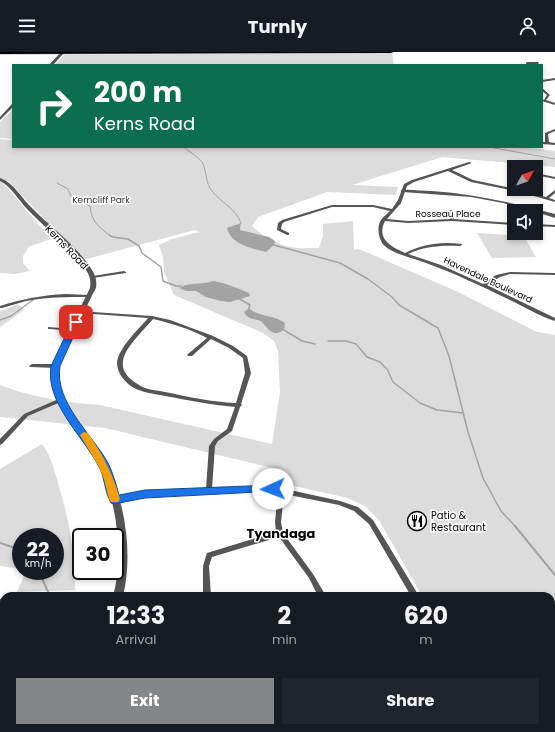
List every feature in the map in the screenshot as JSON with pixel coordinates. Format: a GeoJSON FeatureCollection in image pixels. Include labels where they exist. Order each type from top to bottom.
{"type":"FeatureCollection","features":[{"type":"Feature","properties":{"kind":"main road"},"geometry":{"type":"LineString","coordinates":[[0,53],[391,52]]}},
{"type":"Feature","properties":{"kind":"street"},"geometry":{"type":"LineString","coordinates":[[51,64],[62,53]]}},
{"type":"Feature","properties":{"kind":"street"},"geometry":{"type":"LineString","coordinates":[[527,64],[538,62]]}},
{"type":"Feature","properties":{"kind":"street"},"geometry":{"type":"LineString","coordinates":[[543,81],[555,79]]}},
{"type":"Feature","properties":{"kind":"street"},"geometry":{"type":"LineString","coordinates":[[543,90],[550,93],[549,96],[543,101]]}},
{"type":"Feature","properties":{"kind":"street"},"geometry":{"type":"LineString","coordinates":[[543,101],[555,104]]}},
{"type":"Feature","properties":{"kind":"street"},"geometry":{"type":"LineString","coordinates":[[0,119],[12,106]]}},
{"type":"Feature","properties":{"kind":"street"},"geometry":{"type":"LineString","coordinates":[[555,130],[546,134],[544,143],[555,144]]}},
{"type":"Feature","properties":{"kind":"street"},"geometry":{"type":"LineString","coordinates":[[383,220],[401,199],[405,185],[408,183],[470,163]]}},
{"type":"Feature","properties":{"kind":"street"},"geometry":{"type":"LineString","coordinates":[[449,170],[472,181],[521,191],[555,201]]}},
{"type":"Feature","properties":{"kind":"street"},"geometry":{"type":"LineString","coordinates":[[543,175],[555,178]]}},
{"type":"Feature","properties":{"kind":"street","name":"Kerns Road"},"geometry":{"type":"LineString","coordinates":[[0,179],[6,182],[22,201],[80,259],[93,277],[92,288],[56,366],[54,374],[60,400],[103,464],[109,479],[114,500],[123,563],[119,592]]}},
{"type":"Feature","properties":{"kind":"street"},"geometry":{"type":"LineString","coordinates":[[403,191],[479,197],[518,205],[555,216]]}},
{"type":"Feature","properties":{"kind":"street"},"geometry":{"type":"LineString","coordinates":[[547,198],[555,191]]}},
{"type":"Feature","properties":{"kind":"street"},"geometry":{"type":"LineString","coordinates":[[288,234],[279,230],[280,223],[283,221],[332,206],[374,206],[391,210]]}},
{"type":"Feature","properties":{"kind":"street"},"geometry":{"type":"LineString","coordinates":[[451,211],[452,220]]}},
{"type":"Feature","properties":{"kind":"street"},"geometry":{"type":"LineString","coordinates":[[501,217],[502,223]]}},
{"type":"Feature","properties":{"kind":"street","name":"Rosseau Place"},"geometry":{"type":"LineString","coordinates":[[383,220],[408,222],[452,220],[507,223]]}},
{"type":"Feature","properties":{"kind":"street","name":"Havendale Boulevard"},"geometry":{"type":"LineString","coordinates":[[383,220],[381,230],[384,241],[389,246],[405,254],[458,273],[555,320]]}},
{"type":"Feature","properties":{"kind":"street"},"geometry":{"type":"LineString","coordinates":[[543,225],[554,226]]}},
{"type":"Feature","properties":{"kind":"street"},"geometry":{"type":"LineString","coordinates":[[405,254],[426,245],[460,245]]}},
{"type":"Feature","properties":{"kind":"street"},"geometry":{"type":"LineString","coordinates":[[93,277],[124,272]]}},
{"type":"Feature","properties":{"kind":"street"},"geometry":{"type":"LineString","coordinates":[[484,285],[498,276],[510,273],[555,274]]}},
{"type":"Feature","properties":{"kind":"street"},"geometry":{"type":"LineString","coordinates":[[2,307],[18,301],[44,296],[88,296]]}},
{"type":"Feature","properties":{"kind":"street"},"geometry":{"type":"LineString","coordinates":[[80,312],[152,317],[168,321],[211,337],[231,347],[245,357],[248,373],[230,430],[216,440],[212,446],[209,492]]}},
{"type":"Feature","properties":{"kind":"street"},"geometry":{"type":"LineString","coordinates":[[152,317],[124,353],[120,362],[122,374],[127,380],[134,386],[143,389],[189,399],[219,404],[239,405]]}},
{"type":"Feature","properties":{"kind":"street"},"geometry":{"type":"LineString","coordinates":[[50,328],[72,330]]}},
{"type":"Feature","properties":{"kind":"street"},"geometry":{"type":"LineString","coordinates":[[190,355],[211,337]]}},
{"type":"Feature","properties":{"kind":"street"},"geometry":{"type":"LineString","coordinates":[[32,366],[56,366]]}},
{"type":"Feature","properties":{"kind":"street"},"geometry":{"type":"LineString","coordinates":[[0,443],[26,415],[60,400]]}},
{"type":"Feature","properties":{"kind":"street"},"geometry":{"type":"LineString","coordinates":[[114,500],[145,494],[264,489],[281,490],[340,503],[363,514],[371,522],[413,592]]}},
{"type":"Feature","properties":{"kind":"street"},"geometry":{"type":"LineString","coordinates":[[281,490],[278,522],[280,534],[311,576],[320,592]]}},
{"type":"Feature","properties":{"kind":"street"},"geometry":{"type":"LineString","coordinates":[[207,592],[206,566],[209,554],[280,534]]}},
{"type":"Feature","properties":{"kind":"green space"},"geometry":{"type":"Polygon","coordinates":[[[392,53],[394,64],[55,64],[64,55],[392,53]]]}},
{"type":"Feature","properties":{"kind":"green space"},"geometry":{"type":"Polygon","coordinates":[[[12,110],[12,139],[0,138],[0,122],[12,110]]]}},
{"type":"Feature","properties":{"kind":"green space","name":"Kerncliff Park"},"geometry":{"type":"Polygon","coordinates":[[[0,139],[12,140],[12,148],[532,148],[555,151],[555,167],[543,166],[543,160],[507,160],[507,163],[442,157],[352,185],[398,187],[396,195],[327,192],[258,217],[252,226],[265,237],[240,230],[241,224],[233,227],[248,235],[274,243],[275,241],[285,246],[296,248],[319,248],[323,236],[323,224],[353,221],[354,250],[359,249],[456,291],[537,332],[555,335],[555,592],[420,592],[379,520],[365,506],[348,498],[281,483],[277,469],[105,428],[0,417],[0,385],[37,396],[75,403],[100,405],[272,444],[280,392],[278,351],[274,341],[263,333],[174,295],[164,272],[163,257],[159,245],[172,239],[199,232],[195,230],[83,260],[10,183],[0,178],[0,139]]]}},
{"type":"Feature","properties":{"kind":"green space"},"geometry":{"type":"Polygon","coordinates":[[[0,181],[51,239],[28,247],[23,256],[23,263],[30,271],[15,274],[0,273],[0,181]]]}},
{"type":"Feature","properties":{"kind":"green space"},"geometry":{"type":"Polygon","coordinates":[[[477,233],[507,235],[507,240],[526,240],[536,257],[492,258],[477,233]]]}},
{"type":"Feature","properties":{"kind":"green space"},"geometry":{"type":"Polygon","coordinates":[[[18,304],[24,310],[0,327],[0,311],[18,304]]]}},
{"type":"Feature","properties":{"kind":"green space"},"geometry":{"type":"Polygon","coordinates":[[[42,444],[48,453],[62,496],[71,536],[72,580],[75,580],[75,590],[17,592],[22,580],[64,580],[64,528],[12,528],[12,568],[0,566],[0,469],[42,444]]]}},
{"type":"Feature","properties":{"kind":"shaded area"},"geometry":{"type":"Polygon","coordinates":[[[241,223],[240,230],[269,237],[275,241],[274,245],[266,252],[237,242],[229,234],[227,228],[241,223]]]}},
{"type":"Feature","properties":{"kind":"shaded area"},"geometry":{"type":"Polygon","coordinates":[[[213,281],[226,284],[249,293],[250,296],[230,302],[221,301],[206,297],[196,291],[186,291],[179,288],[186,285],[213,281]]]}},
{"type":"Feature","properties":{"kind":"shaded area"},"geometry":{"type":"Polygon","coordinates":[[[249,308],[257,313],[276,318],[285,323],[284,330],[273,333],[261,321],[247,316],[244,312],[249,308]]]}},
{"type":"Feature","properties":{"kind":"waterway"},"geometry":{"type":"LineString","coordinates":[[185,148],[202,162],[210,188],[236,213],[241,223]]}},
{"type":"Feature","properties":{"kind":"waterway"},"geometry":{"type":"LineString","coordinates":[[494,148],[555,159]]}},
{"type":"Feature","properties":{"kind":"waterway"},"geometry":{"type":"LineString","coordinates":[[57,183],[68,189],[71,196],[90,206],[92,216],[96,224],[111,236]]}},
{"type":"Feature","properties":{"kind":"waterway"},"geometry":{"type":"LineString","coordinates":[[111,236],[128,239],[139,246],[142,253],[161,267],[163,281],[176,286],[181,286]]}},
{"type":"Feature","properties":{"kind":"waterway"},"geometry":{"type":"LineString","coordinates":[[274,245],[340,263],[368,279],[392,297],[399,305],[438,328],[449,356],[468,432],[483,478],[501,511],[516,527]]}},
{"type":"Feature","properties":{"kind":"waterway"},"geometry":{"type":"LineString","coordinates":[[238,298],[250,305],[249,308]]}},
{"type":"Feature","properties":{"kind":"waterway"},"geometry":{"type":"LineString","coordinates":[[0,320],[11,316],[33,300]]}},
{"type":"Feature","properties":{"kind":"waterway"},"geometry":{"type":"LineString","coordinates":[[284,330],[302,341],[315,344]]}},
{"type":"Feature","properties":{"kind":"waterway"},"geometry":{"type":"LineString","coordinates":[[328,341],[346,341],[356,344],[367,357],[380,362],[387,369],[393,382],[420,403],[437,410],[463,413]]}},
{"type":"Feature","properties":{"kind":"waterway"},"geometry":{"type":"LineString","coordinates":[[515,526],[555,575]]}},
{"type":"Feature","properties":{"kind":"waterway"},"geometry":{"type":"LineString","coordinates":[[0,543],[12,547]]}},
{"type":"Feature","properties":{"kind":"waterway"},"geometry":{"type":"LineString","coordinates":[[43,580],[48,592]]}},
{"type":"Feature","properties":{"kind":"slow traffic"},"geometry":{"type":"LineString","coordinates":[[84,435],[103,464],[109,479],[114,499]]}},
{"type":"Feature","properties":{"kind":"place","name":"Patio & Restaurant"},"geometry":{"type":"Point","coordinates":[417,521]}},
{"type":"Feature","properties":{"kind":"district","name":"Tyandaga"},"geometry":{"type":"Point","coordinates":[281,533]}},
{"type":"Feature","properties":{"kind":"route"},"geometry":{"type":"LineString","coordinates":[[76,322],[56,366],[54,374],[56,387],[60,400],[103,464],[109,479],[114,500],[145,494],[273,489]]}}]}
